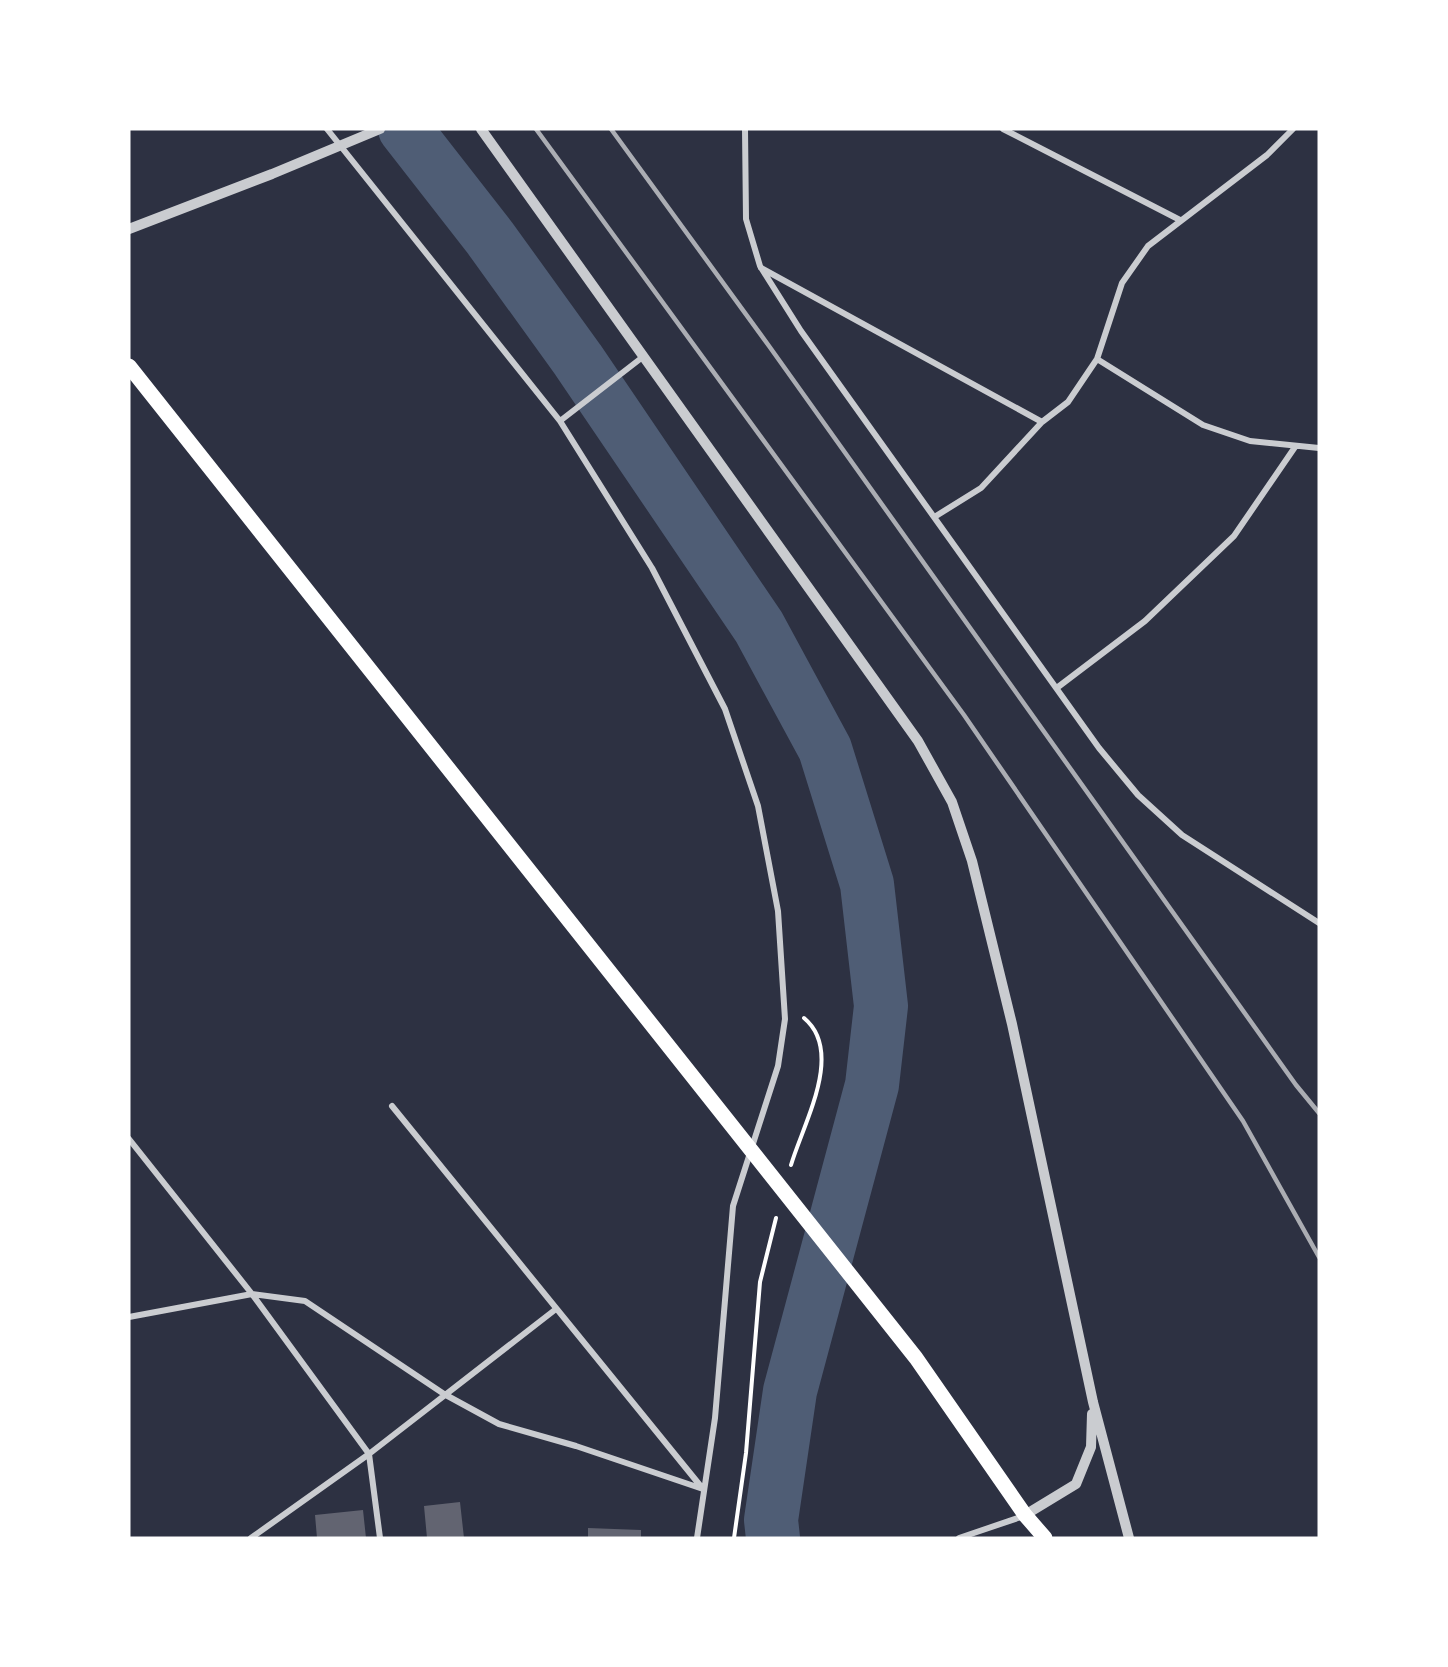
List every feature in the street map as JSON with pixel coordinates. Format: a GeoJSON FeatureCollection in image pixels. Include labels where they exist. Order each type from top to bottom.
{"type":"FeatureCollection","features":[{"type":"Feature","properties":{"kind":"main road"},"geometry":{"type":"LineString","coordinates":[[132,371],[750,1148],[783,1180],[916,1358],[1025,1515],[1045,1538]]}},
{"type":"Feature","properties":{"kind":"street"},"geometry":{"type":"LineString","coordinates":[[327,129],[560,421],[652,568],[725,709],[758,806],[778,910],[785,1019],[777,1066],[733,1206],[715,1418],[698,1538]]}},
{"type":"Feature","properties":{"kind":"street"},"geometry":{"type":"LineString","coordinates":[[129,229],[272,174],[380,129]]}},
{"type":"Feature","properties":{"kind":"street"},"geometry":{"type":"LineString","coordinates":[[481,129],[918,741],[952,802],[972,861],[1012,1024],[1093,1402],[1129,1538]]}},
{"type":"Feature","properties":{"kind":"street"},"geometry":{"type":"LineString","coordinates":[[745,129],[746,219],[759,266],[801,332],[936,516],[1100,748],[1138,795],[1182,836],[1319,923]]}},
{"type":"Feature","properties":{"kind":"street"},"geometry":{"type":"LineString","coordinates":[[1003,129],[1180,220]]}},
{"type":"Feature","properties":{"kind":"street"},"geometry":{"type":"LineString","coordinates":[[936,516],[981,488],[1042,422],[1068,402],[1097,359],[1122,283],[1148,246],[1267,155],[1293,129]]}},
{"type":"Feature","properties":{"kind":"street"},"geometry":{"type":"LineString","coordinates":[[759,266],[1042,422]]}},
{"type":"Feature","properties":{"kind":"street"},"geometry":{"type":"LineString","coordinates":[[560,421],[644,356]]}},
{"type":"Feature","properties":{"kind":"street"},"geometry":{"type":"LineString","coordinates":[[1097,359],[1203,425],[1250,441],[1319,448]]}},
{"type":"Feature","properties":{"kind":"street"},"geometry":{"type":"LineString","coordinates":[[1058,687],[1145,621],[1234,536],[1295,447]]}},
{"type":"Feature","properties":{"kind":"street"},"geometry":{"type":"LineString","coordinates":[[393,1106],[703,1490]]}},
{"type":"Feature","properties":{"kind":"street"},"geometry":{"type":"LineString","coordinates":[[129,1139],[252,1294],[369,1454],[380,1538]]}},
{"type":"Feature","properties":{"kind":"street"},"geometry":{"type":"LineString","coordinates":[[129,1317],[252,1294],[304,1301],[444,1394],[499,1424],[576,1446],[703,1490]]}},
{"type":"Feature","properties":{"kind":"street"},"geometry":{"type":"LineString","coordinates":[[251,1538],[369,1454],[556,1309]]}},
{"type":"Feature","properties":{"kind":"street"},"geometry":{"type":"LineString","coordinates":[[959,1538],[1025,1515],[1076,1484],[1091,1447],[1093,1402]]}},
{"type":"Feature","properties":{"kind":"path"},"geometry":{"type":"LineString","coordinates":[[783,1180],[822,1073],[821,1049],[815,1030],[805,1018],[785,1019]]}},
{"type":"Feature","properties":{"kind":"path"},"geometry":{"type":"LineString","coordinates":[[734,1538],[746,1453],[760,1282],[778,1209]]}},
{"type":"Feature","properties":{"kind":"building"},"geometry":{"type":"Polygon","coordinates":[[[460,1502],[464,1538],[427,1538],[424,1506],[460,1502]]]}},
{"type":"Feature","properties":{"kind":"building"},"geometry":{"type":"Polygon","coordinates":[[[363,1510],[366,1538],[317,1538],[315,1515],[363,1510]]]}},
{"type":"Feature","properties":{"kind":"building"},"geometry":{"type":"Polygon","coordinates":[[[588,1528],[641,1530],[641,1538],[588,1538],[588,1528]]]}},
{"type":"Feature","properties":{"kind":"waterway"},"geometry":{"type":"LineString","coordinates":[[405,129],[490,238],[578,360],[759,627],[825,749],[867,884],[881,1006],[872,1085],[790,1391],[771,1520],[773,1538]]}},
{"type":"Feature","properties":{"kind":"railway"},"geometry":{"type":"LineString","coordinates":[[536,129],[964,715],[1243,1121],[1319,1257]]}},
{"type":"Feature","properties":{"kind":"railway"},"geometry":{"type":"LineString","coordinates":[[611,129],[769,346],[1296,1085],[1319,1113]]}}]}
